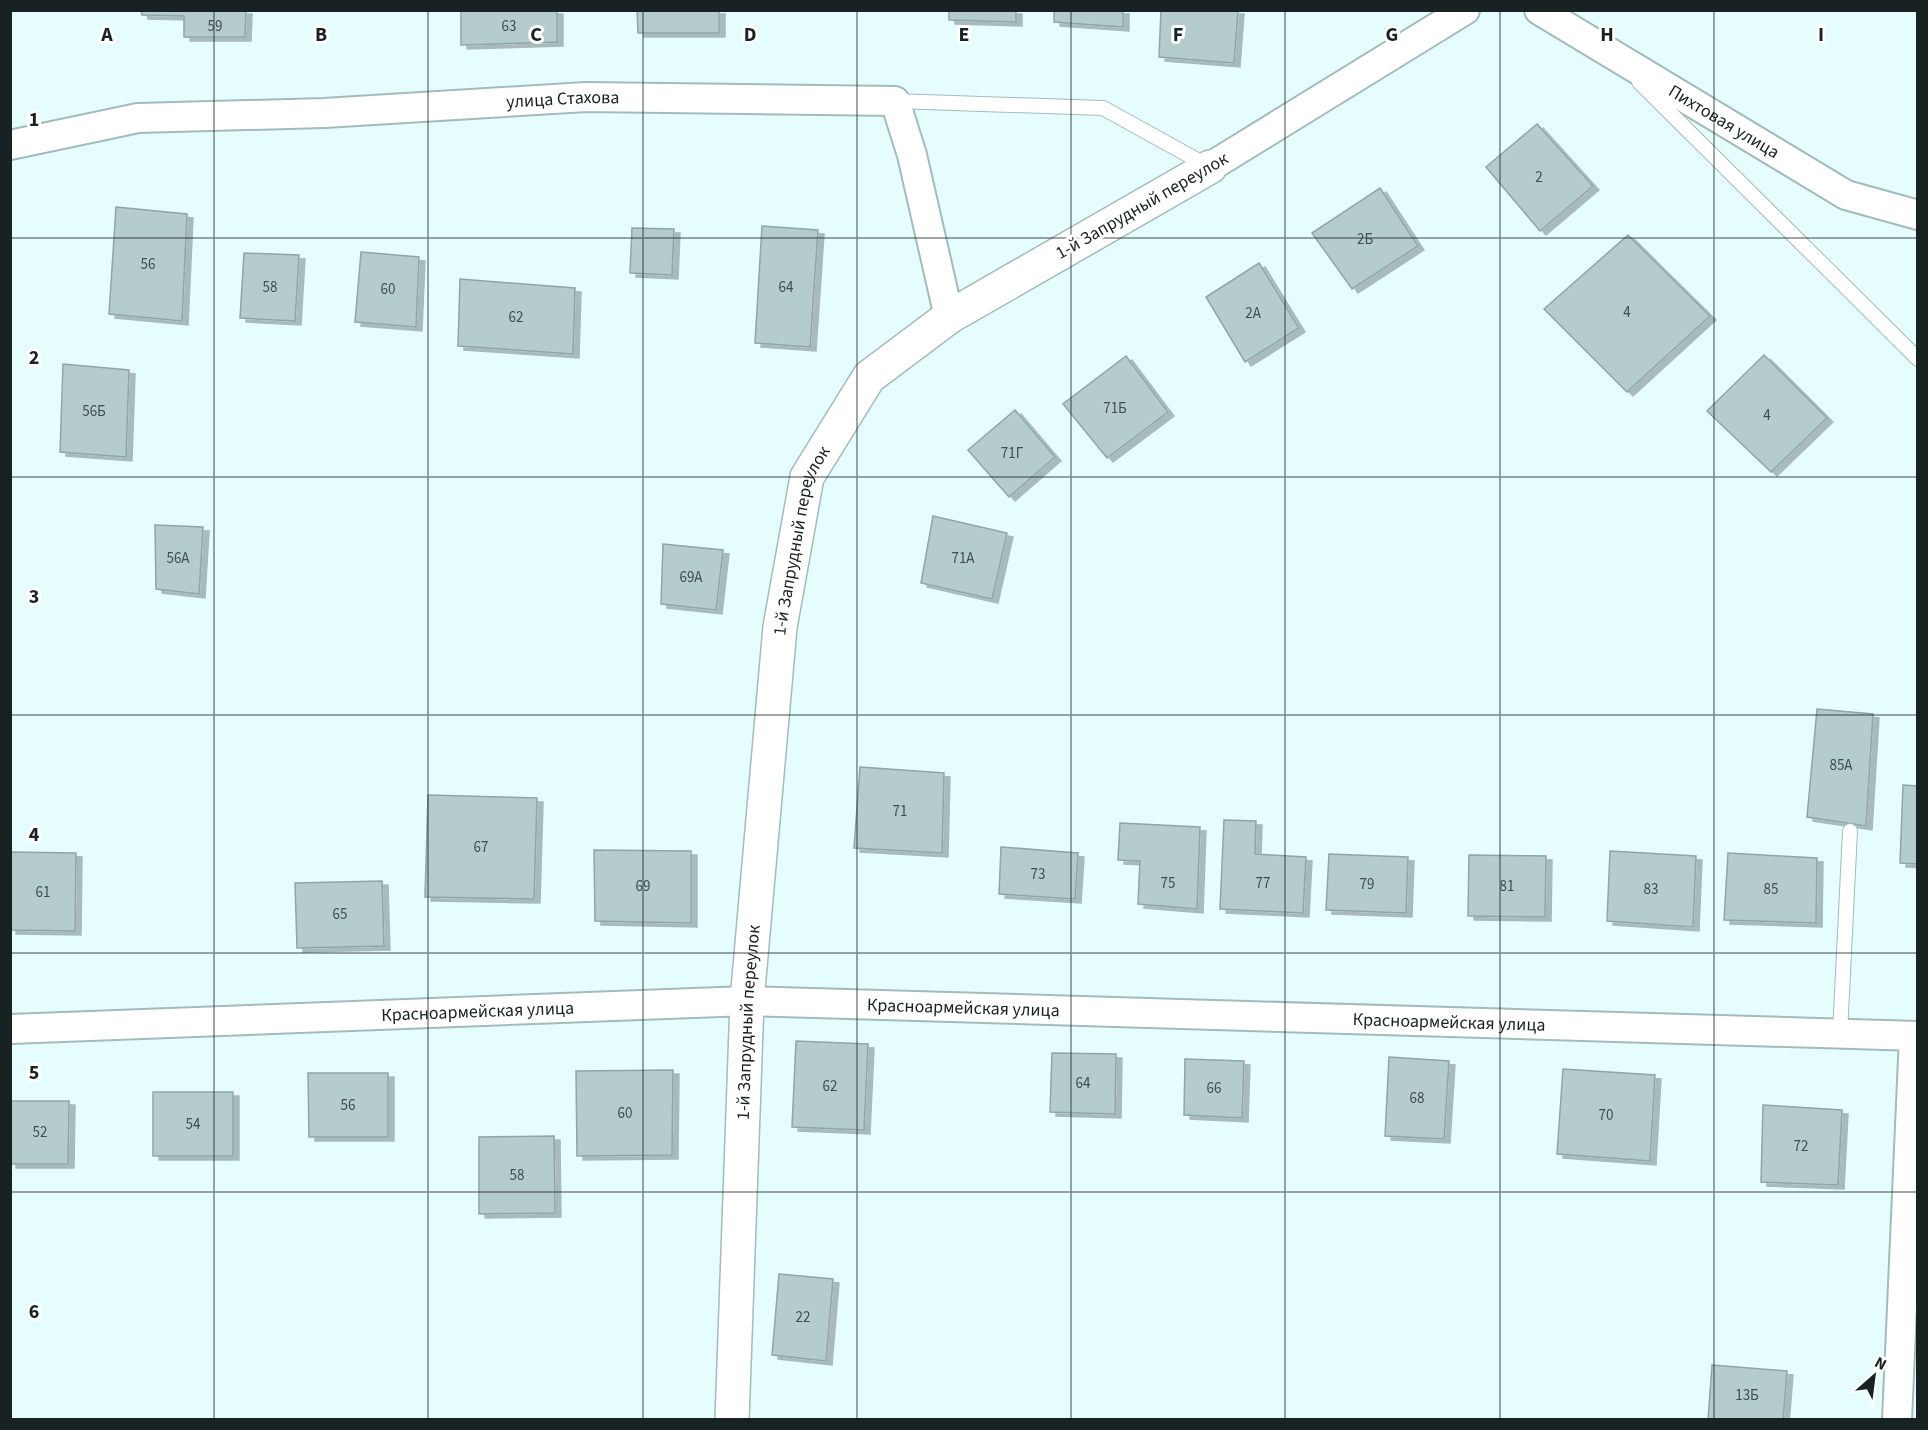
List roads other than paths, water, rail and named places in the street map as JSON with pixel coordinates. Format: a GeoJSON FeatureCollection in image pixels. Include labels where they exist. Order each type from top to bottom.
{"type":"FeatureCollection","features":[{"type":"Feature","properties":{"kind":"street","name":"1-й Запрудный переулок"},"geometry":{"type":"LineString","coordinates":[[732,1419],[747,1001],[780,627],[807,477],[869,377],[949,317],[1210,167],[1465,10]]}},
{"type":"Feature","properties":{"kind":"street","name":"Пихтовая улица"},"geometry":{"type":"LineString","coordinates":[[1539,10],[1846,195],[1917,214]]}},
{"type":"Feature","properties":{"kind":"street","name":"улица Стахова"},"geometry":{"type":"LineString","coordinates":[[10,145],[138,118],[324,113],[586,97],[895,100]]}},
{"type":"Feature","properties":{"kind":"street"},"geometry":{"type":"LineString","coordinates":[[895,100],[912,155],[949,317]]}},
{"type":"Feature","properties":{"kind":"street","name":"Красноармейская улица"},"geometry":{"type":"LineString","coordinates":[[10,1029],[747,1001],[1916,1036]]}},
{"type":"Feature","properties":{"kind":"street"},"geometry":{"type":"LineString","coordinates":[[1897,1419],[1916,1036]]}},
{"type":"Feature","properties":{"kind":"lane"},"geometry":{"type":"LineString","coordinates":[[1608,51],[1917,359]]}},
{"type":"Feature","properties":{"kind":"lane"},"geometry":{"type":"LineString","coordinates":[[895,100],[1103,108],[1210,167]]}},
{"type":"Feature","properties":{"kind":"lane"},"geometry":{"type":"LineString","coordinates":[[1840,1034],[1850,831]]}}]}
